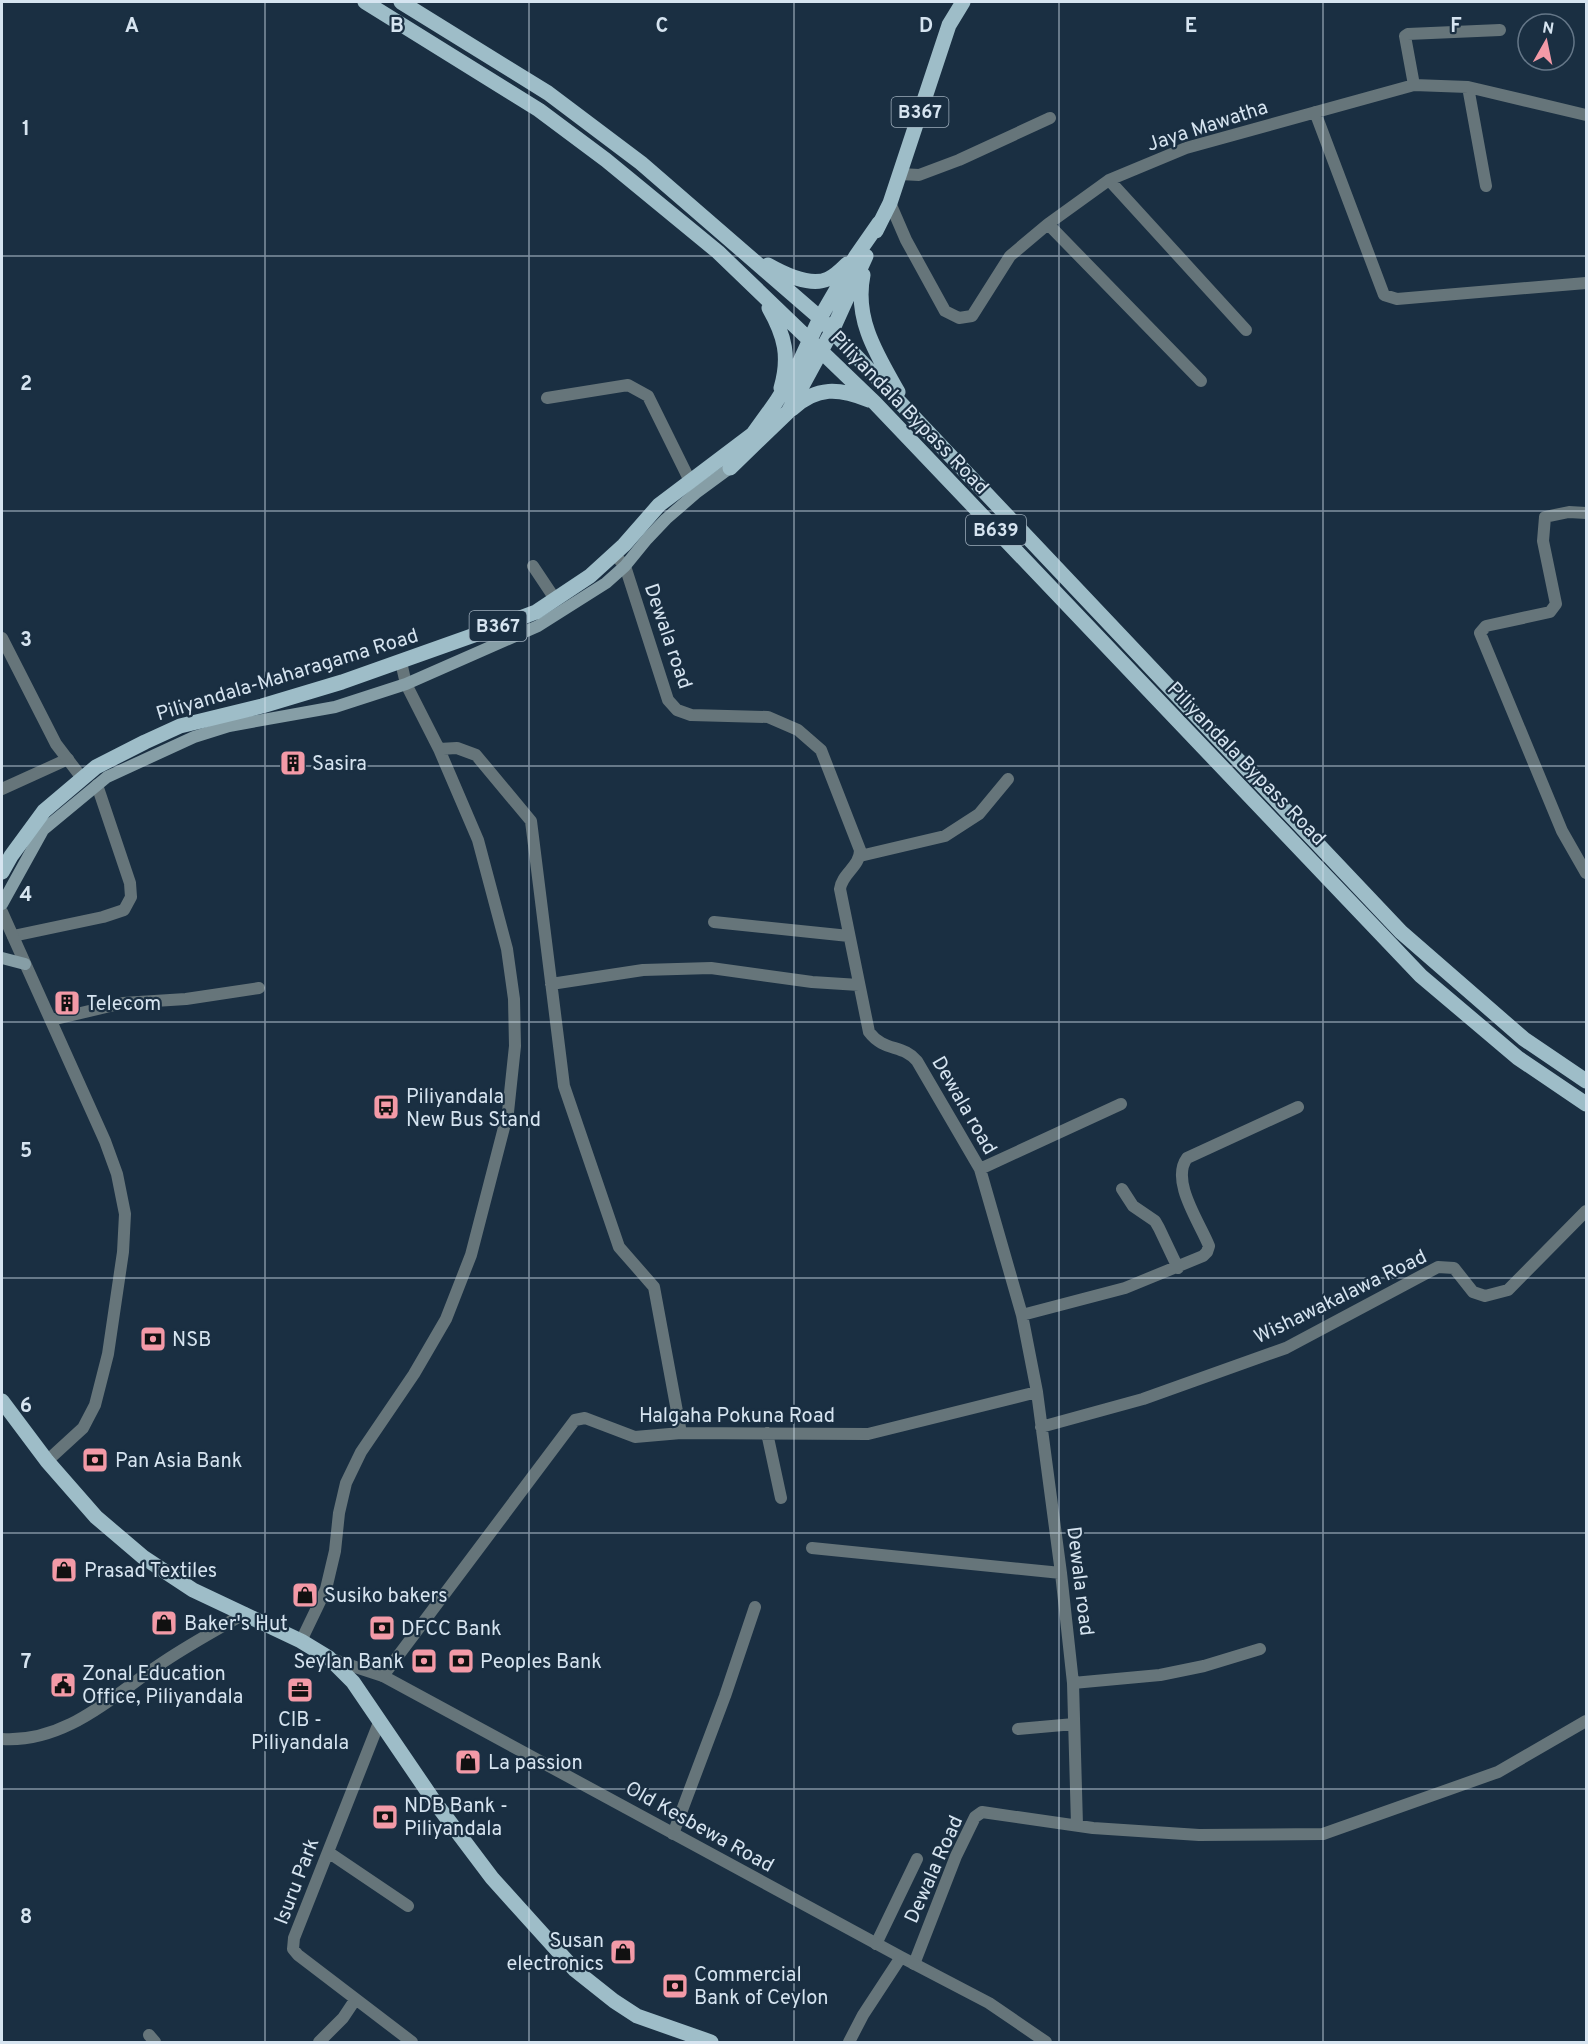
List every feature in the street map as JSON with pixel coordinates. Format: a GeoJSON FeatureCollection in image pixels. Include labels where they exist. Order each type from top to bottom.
{"type":"FeatureCollection","features":[{"type":"Feature","properties":{"kind":"main road","name":"Piliyandala Bypass Road"},"geometry":{"type":"LineString","coordinates":[[365,2],[539,110],[606,159],[718,252],[875,403],[1421,976],[1518,1058],[1587,1104]]}},
{"type":"Feature","properties":{"kind":"main road","name":"Piliyandala Bypass Road"},"geometry":{"type":"LineString","coordinates":[[401,2],[548,93],[641,163],[748,253],[820,318],[1401,932],[1524,1039],[1587,1081]]}},
{"type":"Feature","properties":{"kind":"main road","name":"Piliyandala-Maharagama Road"},"geometry":{"type":"LineString","coordinates":[[2,872],[10,856],[44,811],[82,778],[96,767],[180,726],[262,706],[401,662],[536,612],[590,576],[614,554],[659,505],[753,434],[779,411],[820,318],[861,255],[890,203],[949,25],[963,2]]}},
{"type":"Feature","properties":{"kind":"main road"},"geometry":{"type":"LineString","coordinates":[[748,253],[782,272],[817,281],[828,279],[861,255]]}},
{"type":"Feature","properties":{"kind":"main road"},"geometry":{"type":"LineString","coordinates":[[861,255],[861,308],[871,344],[911,414]]}},
{"type":"Feature","properties":{"kind":"main road","name":"Piliyandala-Maharagama Road"},"geometry":{"type":"LineString","coordinates":[[2,904],[44,830],[107,777],[194,736],[229,726],[335,707],[406,684],[538,626],[606,583],[626,567],[646,539],[666,519],[730,468],[779,411],[822,351],[861,255]]}},
{"type":"Feature","properties":{"kind":"main road"},"geometry":{"type":"LineString","coordinates":[[761,295],[778,323],[786,347],[779,411]]}},
{"type":"Feature","properties":{"kind":"main road"},"geometry":{"type":"LineString","coordinates":[[779,411],[826,390],[857,396],[875,403]]}},
{"type":"Feature","properties":{"kind":"main road"},"geometry":{"type":"LineString","coordinates":[[2,958],[25,964]]}},
{"type":"Feature","properties":{"kind":"main road"},"geometry":{"type":"LineString","coordinates":[[2,1401],[47,1461],[96,1517],[143,1557],[193,1590],[245,1613],[329,1658],[353,1682],[434,1801],[492,1878],[575,1970],[637,2016],[711,2043]]}},
{"type":"Feature","properties":{"kind":"street"},"geometry":{"type":"LineString","coordinates":[[1414,85],[1405,36],[1408,34],[1500,30]]}},
{"type":"Feature","properties":{"kind":"street","name":"Jaya Mawatha"},"geometry":{"type":"LineString","coordinates":[[890,203],[906,240],[945,311],[959,318],[972,316],[1010,256],[1048,224],[1109,180],[1186,148],[1414,85],[1468,87],[1587,115]]}},
{"type":"Feature","properties":{"kind":"street"},"geometry":{"type":"LineString","coordinates":[[1468,87],[1486,186]]}},
{"type":"Feature","properties":{"kind":"street"},"geometry":{"type":"LineString","coordinates":[[1315,112],[1384,295],[1397,299],[1587,283]]}},
{"type":"Feature","properties":{"kind":"street"},"geometry":{"type":"LineString","coordinates":[[900,174],[919,174],[939,167],[1050,118]]}},
{"type":"Feature","properties":{"kind":"street"},"geometry":{"type":"LineString","coordinates":[[1109,180],[1246,330]]}},
{"type":"Feature","properties":{"kind":"street"},"geometry":{"type":"LineString","coordinates":[[1048,224],[1201,381]]}},
{"type":"Feature","properties":{"kind":"street"},"geometry":{"type":"LineString","coordinates":[[547,398],[628,385],[648,396],[690,481]]}},
{"type":"Feature","properties":{"kind":"street"},"geometry":{"type":"LineString","coordinates":[[1587,513],[1569,512],[1545,517],[1543,541],[1556,604],[1550,612],[1486,626],[1480,633],[1562,831],[1587,873]]}},
{"type":"Feature","properties":{"kind":"street"},"geometry":{"type":"LineString","coordinates":[[614,554],[626,567]]}},
{"type":"Feature","properties":{"kind":"street"},"geometry":{"type":"LineString","coordinates":[[533,566],[555,599]]}},
{"type":"Feature","properties":{"kind":"street","name":"Dewala road"},"geometry":{"type":"LineString","coordinates":[[626,567],[668,700],[677,710],[691,715],[768,717],[798,730],[821,750],[860,850],[857,862],[843,879],[840,889],[869,1032],[876,1041],[883,1045],[912,1054],[980,1169],[1023,1315],[1037,1392],[1073,1683],[1077,1825]]}},
{"type":"Feature","properties":{"kind":"street"},"geometry":{"type":"LineString","coordinates":[[2,638],[56,744],[82,778]]}},
{"type":"Feature","properties":{"kind":"street"},"geometry":{"type":"LineString","coordinates":[[301,1641],[326,1589],[346,1483],[361,1452],[414,1374],[446,1319],[471,1255],[508,1112],[515,1046],[514,999],[507,949],[478,840],[439,749],[406,684],[401,662]]}},
{"type":"Feature","properties":{"kind":"street"},"geometry":{"type":"LineString","coordinates":[[439,749],[457,748],[476,754],[531,821],[564,1086],[619,1247],[654,1287],[681,1433]]}},
{"type":"Feature","properties":{"kind":"street"},"geometry":{"type":"LineString","coordinates":[[2,789],[68,759]]}},
{"type":"Feature","properties":{"kind":"street"},"geometry":{"type":"LineString","coordinates":[[860,856],[945,836],[979,814],[1008,779]]}},
{"type":"Feature","properties":{"kind":"street"},"geometry":{"type":"LineString","coordinates":[[13,936],[103,917],[124,910],[128,904],[131,897],[130,883],[98,785]]}},
{"type":"Feature","properties":{"kind":"street"},"geometry":{"type":"LineString","coordinates":[[2,912],[117,1174],[124,1214],[123,1252],[110,1343],[95,1405],[83,1428],[47,1461]]}},
{"type":"Feature","properties":{"kind":"street"},"geometry":{"type":"LineString","coordinates":[[714,922],[849,936]]}},
{"type":"Feature","properties":{"kind":"street"},"geometry":{"type":"LineString","coordinates":[[551,984],[643,970],[711,968],[859,986]]}},
{"type":"Feature","properties":{"kind":"street"},"geometry":{"type":"LineString","coordinates":[[51,1020],[123,1003],[186,999],[259,988]]}},
{"type":"Feature","properties":{"kind":"street"},"geometry":{"type":"LineString","coordinates":[[980,1169],[1121,1104]]}},
{"type":"Feature","properties":{"kind":"street"},"geometry":{"type":"LineString","coordinates":[[1023,1315],[1125,1288],[1203,1256],[1209,1246],[1186,1196],[1181,1174],[1183,1163],[1187,1158],[1298,1107]]}},
{"type":"Feature","properties":{"kind":"street"},"geometry":{"type":"LineString","coordinates":[[1122,1189],[1133,1206],[1155,1221],[1178,1268]]}},
{"type":"Feature","properties":{"kind":"street","name":"Wishawakalawa Road"},"geometry":{"type":"LineString","coordinates":[[1041,1428],[1143,1399],[1286,1348],[1438,1267],[1455,1268],[1473,1292],[1485,1296],[1508,1290],[1587,1211]]}},
{"type":"Feature","properties":{"kind":"street","name":"Halgaha Pokuna Road"},"geometry":{"type":"LineString","coordinates":[[383,1676],[575,1420],[585,1418],[635,1437],[681,1433],[868,1434],[1037,1392]]}},
{"type":"Feature","properties":{"kind":"street"},"geometry":{"type":"LineString","coordinates":[[767,1434],[781,1498]]}},
{"type":"Feature","properties":{"kind":"street"},"geometry":{"type":"LineString","coordinates":[[812,1548],[1061,1573]]}},
{"type":"Feature","properties":{"kind":"street"},"geometry":{"type":"LineString","coordinates":[[673,1834],[725,1696],[755,1607]]}},
{"type":"Feature","properties":{"kind":"street"},"geometry":{"type":"LineString","coordinates":[[2,1739],[17,1740],[55,1732],[76,1723],[161,1663],[245,1613]]}},
{"type":"Feature","properties":{"kind":"street"},"geometry":{"type":"LineString","coordinates":[[1073,1683],[1160,1675],[1204,1666],[1260,1649]]}},
{"type":"Feature","properties":{"kind":"street","name":"Old Kesbewa Road"},"geometry":{"type":"LineString","coordinates":[[329,1658],[383,1676],[901,1958],[989,2003],[1046,2043]]}},
{"type":"Feature","properties":{"kind":"street","name":"Isuru Park"},"geometry":{"type":"LineString","coordinates":[[380,1720],[294,1938],[293,1949],[298,1956],[412,2043]]}},
{"type":"Feature","properties":{"kind":"street"},"geometry":{"type":"LineString","coordinates":[[1077,1825],[1199,1836],[1323,1834],[1498,1772],[1587,1721]]}},
{"type":"Feature","properties":{"kind":"street"},"geometry":{"type":"LineString","coordinates":[[1018,1729],[1074,1724]]}},
{"type":"Feature","properties":{"kind":"street","name":"Dewala Road"},"geometry":{"type":"LineString","coordinates":[[914,1964],[956,1856],[975,1816],[982,1812],[991,1812],[1077,1825]]}},
{"type":"Feature","properties":{"kind":"street"},"geometry":{"type":"LineString","coordinates":[[328,1852],[408,1906]]}},
{"type":"Feature","properties":{"kind":"street"},"geometry":{"type":"LineString","coordinates":[[876,1944],[917,1859]]}},
{"type":"Feature","properties":{"kind":"street"},"geometry":{"type":"LineString","coordinates":[[849,2043],[863,2015],[901,1958]]}},
{"type":"Feature","properties":{"kind":"street"},"geometry":{"type":"LineString","coordinates":[[319,2043],[355,2000]]}},
{"type":"Feature","properties":{"kind":"place","name":"Sasira"},"geometry":{"type":"Point","coordinates":[293,763]}},
{"type":"Feature","properties":{"kind":"place","name":"Telecom"},"geometry":{"type":"Point","coordinates":[67,1003]}},
{"type":"Feature","properties":{"kind":"place","name":"Piliyandala New Bus Stand"},"geometry":{"type":"Point","coordinates":[386,1107]}},
{"type":"Feature","properties":{"kind":"place","name":"NSB"},"geometry":{"type":"Point","coordinates":[153,1339]}},
{"type":"Feature","properties":{"kind":"place","name":"Pan Asia Bank"},"geometry":{"type":"Point","coordinates":[95,1460]}},
{"type":"Feature","properties":{"kind":"place","name":"Prasad Textiles"},"geometry":{"type":"Point","coordinates":[64,1570]}},
{"type":"Feature","properties":{"kind":"place","name":"Susiko bakers"},"geometry":{"type":"Point","coordinates":[305,1595]}},
{"type":"Feature","properties":{"kind":"place","name":"Baker's Hut"},"geometry":{"type":"Point","coordinates":[164,1623]}},
{"type":"Feature","properties":{"kind":"place","name":"DFCC Bank"},"geometry":{"type":"Point","coordinates":[382,1628]}},
{"type":"Feature","properties":{"kind":"place","name":"Seylan Bank"},"geometry":{"type":"Point","coordinates":[424,1661]}},
{"type":"Feature","properties":{"kind":"place","name":"Peoples Bank"},"geometry":{"type":"Point","coordinates":[461,1661]}},
{"type":"Feature","properties":{"kind":"place","name":"Zonal Education Office, Piliyandala"},"geometry":{"type":"Point","coordinates":[63,1685]}},
{"type":"Feature","properties":{"kind":"place","name":"CIB - Piliyandala"},"geometry":{"type":"Point","coordinates":[300,1690]}},
{"type":"Feature","properties":{"kind":"place","name":"La passion"},"geometry":{"type":"Point","coordinates":[468,1762]}},
{"type":"Feature","properties":{"kind":"place","name":"NDB Bank - Piliyandala"},"geometry":{"type":"Point","coordinates":[385,1817]}},
{"type":"Feature","properties":{"kind":"place","name":"Susan electronics"},"geometry":{"type":"Point","coordinates":[623,1952]}},
{"type":"Feature","properties":{"kind":"place","name":"Commercial Bank of Ceylon"},"geometry":{"type":"Point","coordinates":[675,1986]}}]}
